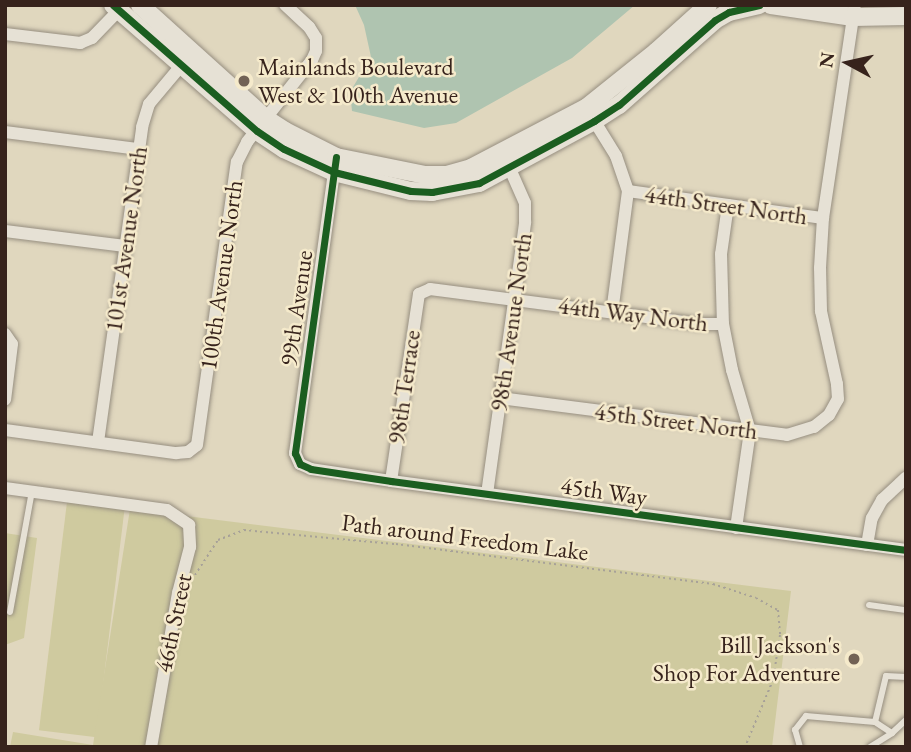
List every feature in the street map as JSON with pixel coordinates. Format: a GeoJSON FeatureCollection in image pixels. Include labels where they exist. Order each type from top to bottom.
{"type":"FeatureCollection","features":[{"type":"Feature","properties":{"kind":"street"},"geometry":{"type":"LineString","coordinates":[[140,5],[187,59]]}},
{"type":"Feature","properties":{"kind":"street","name":"100th Avenue North"},"geometry":{"type":"LineString","coordinates":[[98,442],[188,452],[197,445],[237,162],[247,142],[312,61],[316,51],[316,38],[309,27],[285,5]]}},
{"type":"Feature","properties":{"kind":"street"},"geometry":{"type":"LineString","coordinates":[[590,114],[708,5]]}},
{"type":"Feature","properties":{"kind":"street"},"geometry":{"type":"LineString","coordinates":[[5,34],[80,43],[92,38],[118,7],[187,59],[261,124],[335,165],[447,175],[506,161],[590,114],[620,105],[715,20],[729,12],[759,5]]}},
{"type":"Feature","properties":{"kind":"street"},"geometry":{"type":"LineString","coordinates":[[771,5],[906,16]]}},
{"type":"Feature","properties":{"kind":"street"},"geometry":{"type":"LineString","coordinates":[[824,218],[854,11]]}},
{"type":"Feature","properties":{"kind":"street","name":"101st Avenue North"},"geometry":{"type":"LineString","coordinates":[[98,442],[137,149],[149,104],[187,59]]}},
{"type":"Feature","properties":{"kind":"street"},"geometry":{"type":"LineString","coordinates":[[590,114],[616,156],[628,191],[612,312]]}},
{"type":"Feature","properties":{"kind":"street"},"geometry":{"type":"LineString","coordinates":[[5,132],[137,149]]}},
{"type":"Feature","properties":{"kind":"street","name":"98th Avenue North"},"geometry":{"type":"LineString","coordinates":[[488,494],[525,222],[524,203],[506,161]]}},
{"type":"Feature","properties":{"kind":"street","name":"99th Avenue"},"geometry":{"type":"LineString","coordinates":[[300,464],[295,453],[335,165]]}},
{"type":"Feature","properties":{"kind":"street","name":"44th Street North"},"geometry":{"type":"LineString","coordinates":[[628,191],[824,218]]}},
{"type":"Feature","properties":{"kind":"street"},"geometry":{"type":"LineString","coordinates":[[728,205],[721,263],[723,324],[732,370],[750,430],[736,528]]}},
{"type":"Feature","properties":{"kind":"street","name":"45th Street North"},"geometry":{"type":"LineString","coordinates":[[500,398],[787,435],[801,433],[829,415],[838,399],[821,312],[820,268],[824,218]]}},
{"type":"Feature","properties":{"kind":"street"},"geometry":{"type":"LineString","coordinates":[[5,231],[125,247]]}},
{"type":"Feature","properties":{"kind":"street","name":"44th Way North"},"geometry":{"type":"LineString","coordinates":[[419,294],[430,289],[723,324]]}},
{"type":"Feature","properties":{"kind":"street","name":"98th Terrace"},"geometry":{"type":"LineString","coordinates":[[391,481],[419,294]]}},
{"type":"Feature","properties":{"kind":"street"},"geometry":{"type":"LineString","coordinates":[[5,400],[12,344],[7,335]]}},
{"type":"Feature","properties":{"kind":"street"},"geometry":{"type":"LineString","coordinates":[[5,430],[98,442]]}},
{"type":"Feature","properties":{"kind":"street","name":"45th Way"},"geometry":{"type":"LineString","coordinates":[[300,464],[311,469],[391,481],[906,550]]}},
{"type":"Feature","properties":{"kind":"street"},"geometry":{"type":"LineString","coordinates":[[867,545],[872,518],[882,500],[906,478]]}},
{"type":"Feature","properties":{"kind":"street"},"geometry":{"type":"LineString","coordinates":[[5,488],[32,491]]}},
{"type":"Feature","properties":{"kind":"street","name":"46th Street"},"geometry":{"type":"LineString","coordinates":[[32,491],[167,510],[189,526],[190,547],[176,606],[151,747]]}},
{"type":"Feature","properties":{"kind":"lane"},"geometry":{"type":"LineString","coordinates":[[10,612],[32,491]]}},
{"type":"Feature","properties":{"kind":"lane"},"geometry":{"type":"LineString","coordinates":[[869,605],[906,610]]}},
{"type":"Feature","properties":{"kind":"lane"},"geometry":{"type":"LineString","coordinates":[[875,722],[886,676],[906,677]]}},
{"type":"Feature","properties":{"kind":"lane"},"geometry":{"type":"LineString","coordinates":[[800,747],[795,730],[806,716],[875,722],[892,733]]}},
{"type":"Feature","properties":{"kind":"lane"},"geometry":{"type":"LineString","coordinates":[[870,747],[906,720]]}},
{"type":"Feature","properties":{"kind":"shaded area"},"geometry":{"type":"Polygon","coordinates":[[[355,5],[635,5],[572,58],[456,123],[424,128],[352,111],[350,92],[371,57],[364,25],[355,5]]]}},
{"type":"Feature","properties":{"kind":"shaded area"},"geometry":{"type":"Polygon","coordinates":[[[67,502],[125,509],[97,737],[39,730],[67,502]]]}},
{"type":"Feature","properties":{"kind":"shaded area"},"geometry":{"type":"Polygon","coordinates":[[[130,509],[791,591],[772,747],[10,747],[13,732],[93,745],[130,509]]]}},
{"type":"Feature","properties":{"kind":"shaded area"},"geometry":{"type":"Polygon","coordinates":[[[5,533],[37,538],[24,638],[5,645],[5,533]]]}},
{"type":"Feature","properties":{"kind":"cycle path"},"geometry":{"type":"LineString","coordinates":[[113,5],[257,131],[284,149],[334,172],[411,191],[432,192],[479,183],[594,121],[619,105],[715,20],[729,12],[759,5]]}},
{"type":"Feature","properties":{"kind":"cycle path"},"geometry":{"type":"LineString","coordinates":[[336,157],[295,453],[300,464],[311,469],[391,481],[906,550]]}},
{"type":"Feature","properties":{"kind":"place","name":"Mainlands Boulevard West & 100th Avenue"},"geometry":{"type":"Point","coordinates":[244,81]}},
{"type":"Feature","properties":{"kind":"place","name":"Bill Jackson's Shop For Adventure"},"geometry":{"type":"Point","coordinates":[854,659]}}]}
